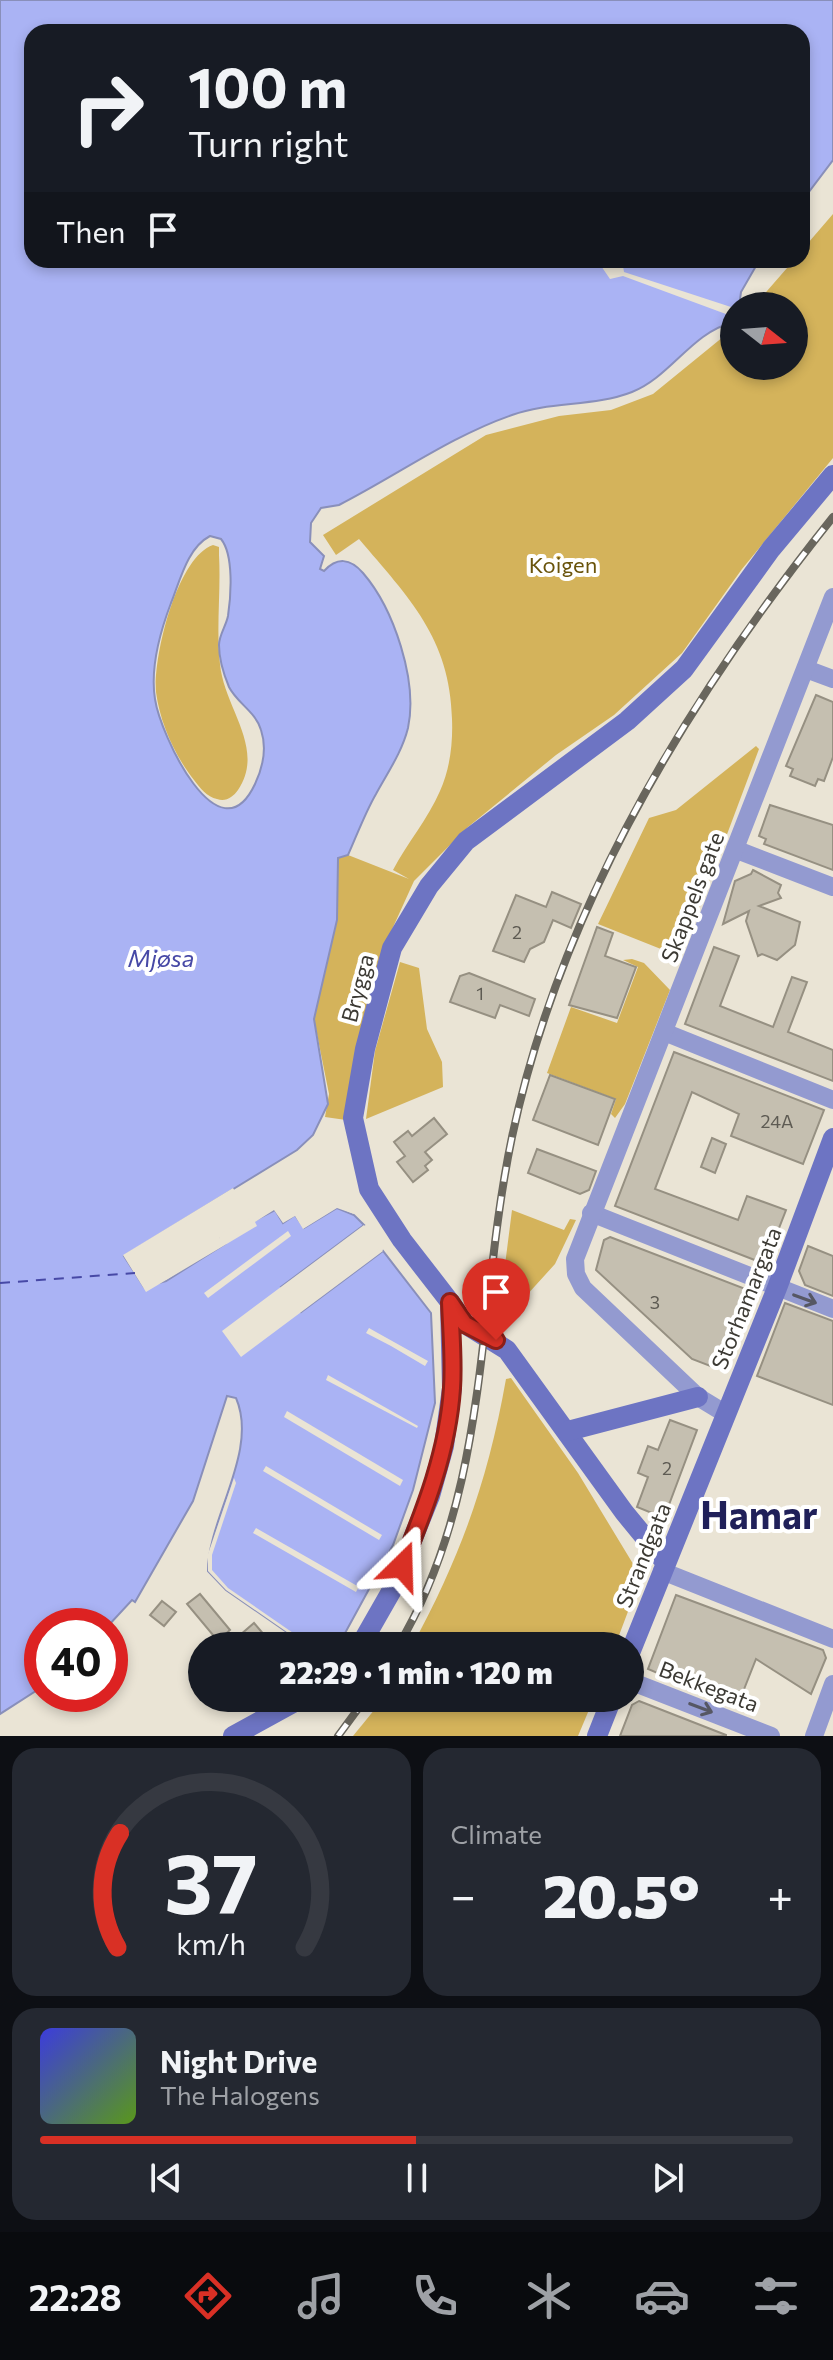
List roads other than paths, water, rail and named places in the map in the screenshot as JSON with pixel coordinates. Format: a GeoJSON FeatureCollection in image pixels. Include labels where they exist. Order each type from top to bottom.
{"type":"FeatureCollection","features":[{"type":"Feature","properties":{"kind":"street","name":"Brygga"},"geometry":{"type":"LineString","coordinates":[[664,1567],[507,1350],[465,1324],[402,1240],[369,1189],[353,1118],[365,1049],[392,948],[429,886],[466,841],[627,721],[684,669],[771,549],[833,475]]}},
{"type":"Feature","properties":{"kind":"street","name":"Skappels gate"},"geometry":{"type":"LineString","coordinates":[[726,1414],[698,1397],[583,1288],[576,1274],[575,1259],[737,850],[833,597]]}},
{"type":"Feature","properties":{"kind":"street"},"geometry":{"type":"LineString","coordinates":[[806,669],[833,679]]}},
{"type":"Feature","properties":{"kind":"street"},"geometry":{"type":"LineString","coordinates":[[737,850],[833,887]]}},
{"type":"Feature","properties":{"kind":"street"},"geometry":{"type":"LineString","coordinates":[[664,1032],[833,1100]]}},
{"type":"Feature","properties":{"kind":"street","name":"Storhamargata"},"geometry":{"type":"LineString","coordinates":[[700,1474],[777,1288],[833,1138]]}},
{"type":"Feature","properties":{"kind":"street"},"geometry":{"type":"LineString","coordinates":[[591,1213],[833,1309]]}},
{"type":"Feature","properties":{"kind":"street"},"geometry":{"type":"LineString","coordinates":[[368,1632],[392,1590],[430,1496],[444,1446],[452,1388],[450,1302]]}},
{"type":"Feature","properties":{"kind":"street"},"geometry":{"type":"LineString","coordinates":[[568,1431],[698,1397]]}},
{"type":"Feature","properties":{"kind":"street","name":"Strandgata"},"geometry":{"type":"LineString","coordinates":[[638,1632],[700,1474]]}},
{"type":"Feature","properties":{"kind":"street"},"geometry":{"type":"LineString","coordinates":[[664,1567],[833,1639]]}},
{"type":"Feature","properties":{"kind":"street"},"geometry":{"type":"LineString","coordinates":[[814,1736],[833,1684]]}},
{"type":"Feature","properties":{"kind":"street","name":"Bekkegata"},"geometry":{"type":"LineString","coordinates":[[644,1686],[771,1736]]}},
{"type":"Feature","properties":{"kind":"street"},"geometry":{"type":"LineString","coordinates":[[233,1736],[277,1712]]}},
{"type":"Feature","properties":{"kind":"street"},"geometry":{"type":"LineString","coordinates":[[597,1736],[606,1712]]}},
{"type":"Feature","properties":{"kind":"water","name":"Mjøsa"},"geometry":{"type":"Polygon","coordinates":[[[0,0],[833,0],[833,160],[810,190],[810,24],[24,24],[24,268],[755,268],[741,292],[720,292],[720,327],[704,336],[646,385],[618,397],[527,411],[489,424],[445,445],[339,505],[321,508],[311,523],[310,542],[324,556],[320,569],[324,571],[334,563],[344,561],[353,564],[363,573],[385,606],[401,646],[410,689],[408,728],[398,754],[368,809],[348,855],[338,858],[337,920],[314,1019],[328,1104],[313,1135],[297,1150],[124,1256],[144,1287],[166,1281],[225,1244],[221,1238],[275,1210],[283,1223],[295,1215],[304,1228],[337,1208],[354,1215],[364,1225],[281,1287],[301,1312],[383,1251],[431,1313],[435,1403],[413,1490],[393,1545],[346,1632],[287,1632],[226,1590],[208,1571],[210,1551],[241,1440],[241,1418],[236,1398],[227,1396],[193,1501],[135,1602],[132,1600],[125,1608],[24,1608],[24,1699],[0,1714],[0,0]],[[210,536],[195,548],[167,614],[155,663],[154,687],[159,716],[179,762],[193,784],[209,800],[225,808],[241,804],[255,784],[264,751],[259,724],[229,687],[221,661],[219,641],[228,616],[231,587],[228,555],[221,539],[210,536]]]}},
{"type":"Feature","properties":{"kind":"railway"},"geometry":{"type":"LineString","coordinates":[[405,1632],[428,1587],[450,1525],[465,1462],[512,1137],[534,1052],[562,969],[596,888],[680,732],[728,658],[833,517]]}},
{"type":"Feature","properties":{"kind":"railway"},"geometry":{"type":"LineString","coordinates":[[338,1736],[356,1712]]}},
{"type":"Feature","properties":{"kind":"district","name":"Hamar"},"geometry":{"type":"Point","coordinates":[759,1513]}},
{"type":"Feature","properties":{"kind":"park label","name":"Koigen"},"geometry":{"type":"Point","coordinates":[563,564]}}]}
